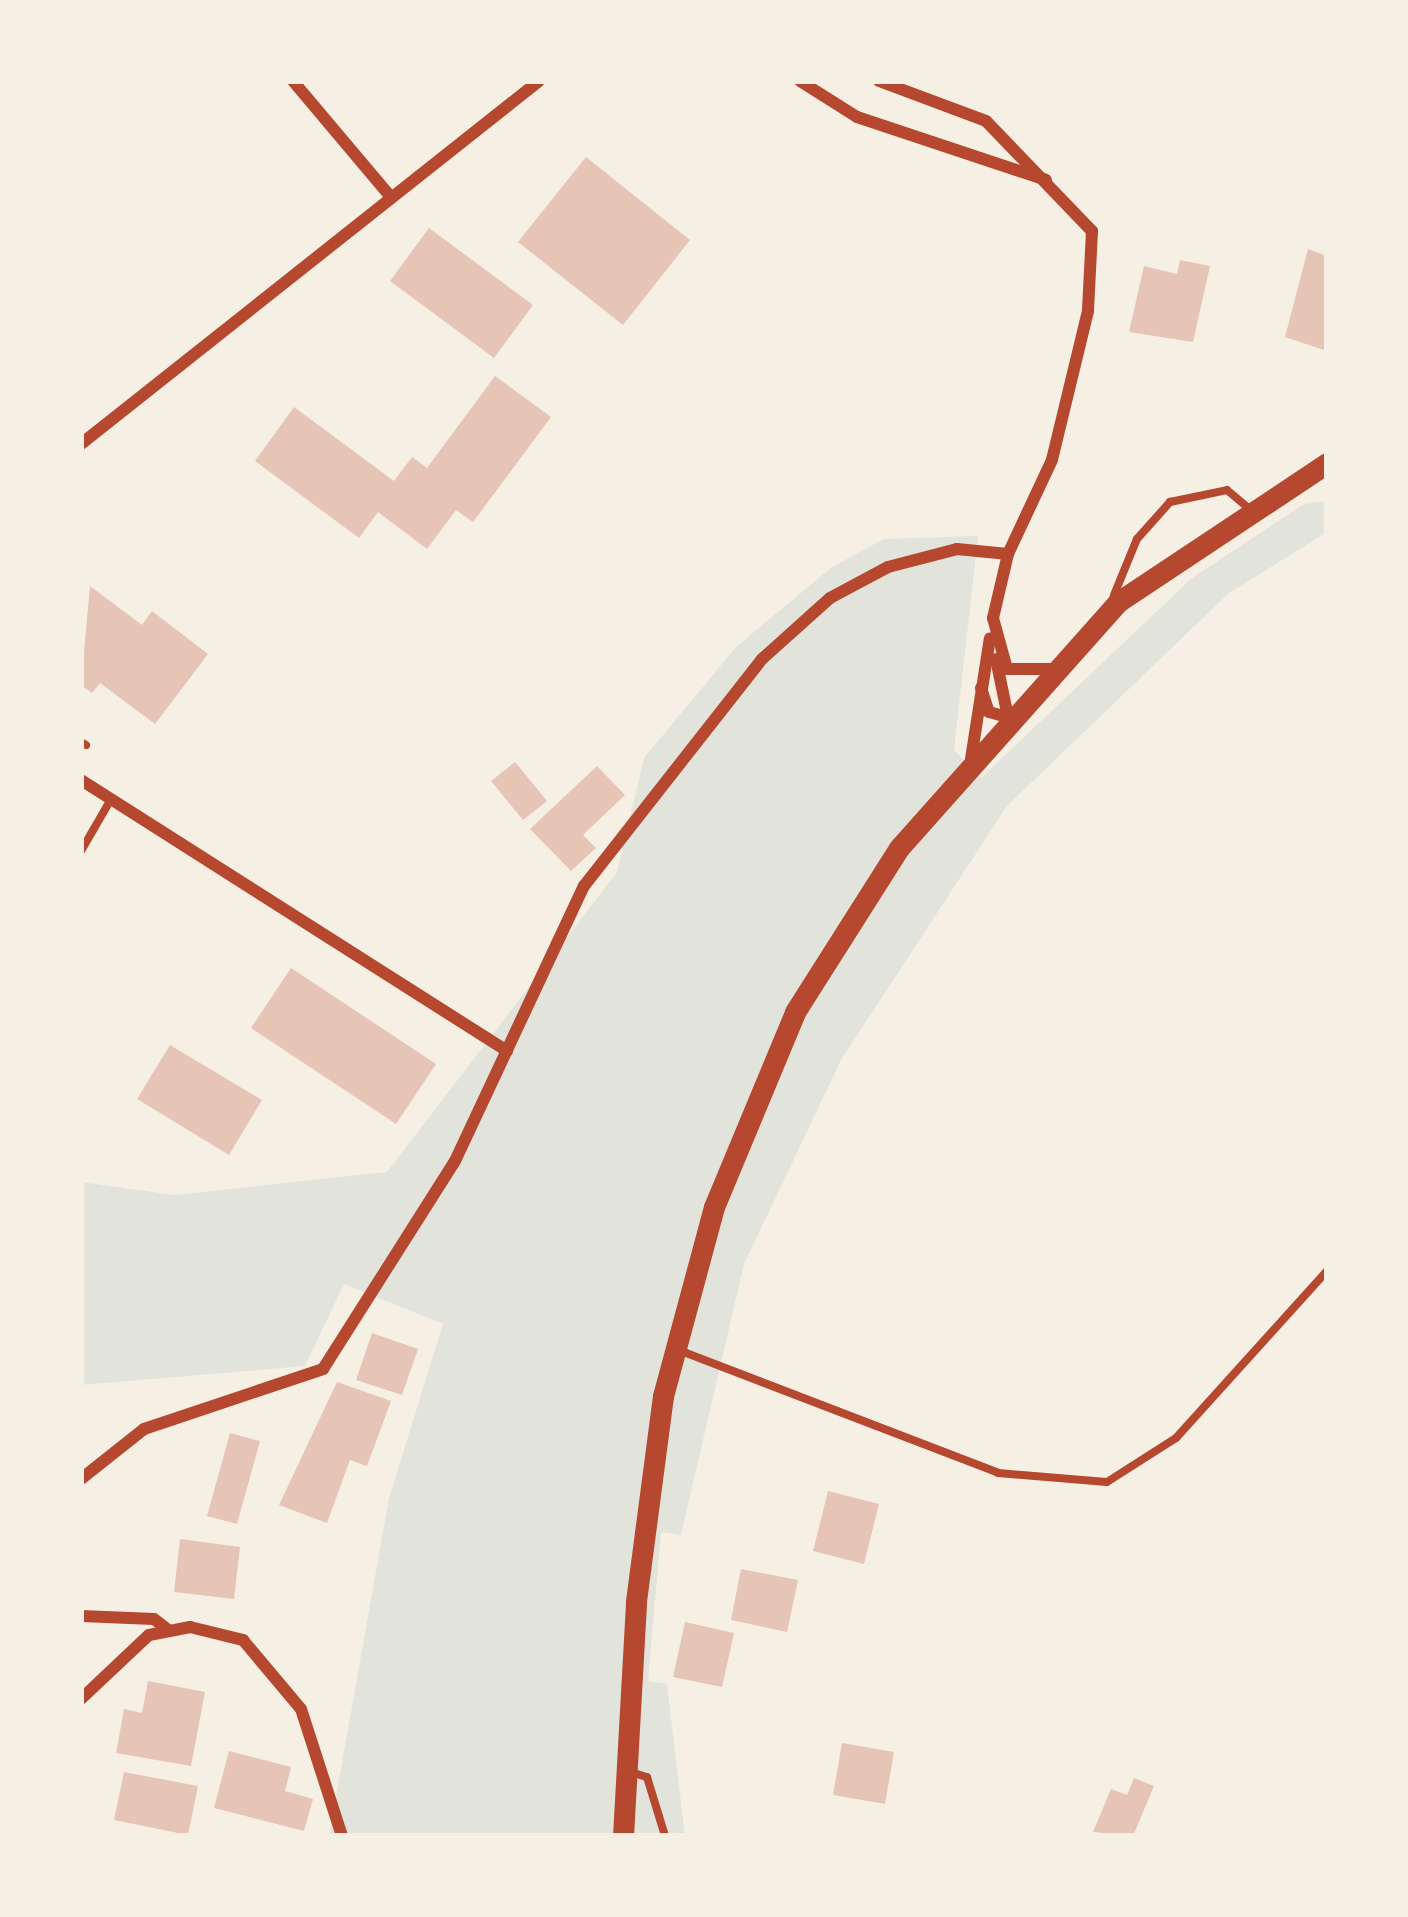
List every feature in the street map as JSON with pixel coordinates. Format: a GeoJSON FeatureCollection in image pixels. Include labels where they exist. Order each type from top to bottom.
{"type":"FeatureCollection","features":[{"type":"Feature","properties":{"kind":"main road"},"geometry":{"type":"LineString","coordinates":[[623,1836],[640,1555],[674,1349],[714,1207],[795,1012],[898,848],[1009,717],[1105,616],[1251,510],[1327,463]]}},
{"type":"Feature","properties":{"kind":"street"},"geometry":{"type":"LineString","coordinates":[[293,81],[390,196]]}},
{"type":"Feature","properties":{"kind":"street"},"geometry":{"type":"LineString","coordinates":[[81,444],[539,81]]}},
{"type":"Feature","properties":{"kind":"street"},"geometry":{"type":"LineString","coordinates":[[800,81],[857,117],[1019,166],[1079,208]]}},
{"type":"Feature","properties":{"kind":"street"},"geometry":{"type":"LineString","coordinates":[[879,81],[986,121],[1079,208],[1094,243],[1088,311],[1044,490],[1008,554],[981,669],[968,764]]}},
{"type":"Feature","properties":{"kind":"street"},"geometry":{"type":"LineString","coordinates":[[81,1479],[144,1429],[320,1373],[439,1190],[584,886],[762,659],[830,598],[888,567],[957,549],[1008,554]]}},
{"type":"Feature","properties":{"kind":"street"},"geometry":{"type":"LineString","coordinates":[[981,669],[989,712],[1009,717],[993,625]]}},
{"type":"Feature","properties":{"kind":"street"},"geometry":{"type":"LineString","coordinates":[[994,648],[1015,673],[1056,668]]}},
{"type":"Feature","properties":{"kind":"street"},"geometry":{"type":"LineString","coordinates":[[81,780],[507,1051]]}},
{"type":"Feature","properties":{"kind":"street"},"geometry":{"type":"LineString","coordinates":[[81,1616],[154,1618],[167,1629]]}},
{"type":"Feature","properties":{"kind":"street"},"geometry":{"type":"LineString","coordinates":[[81,1699],[118,1654],[167,1629],[233,1636],[275,1670],[306,1718],[342,1836]]}},
{"type":"Feature","properties":{"kind":"lane"},"geometry":{"type":"LineString","coordinates":[[1105,616],[1131,548],[1170,502],[1227,490],[1251,510]]}},
{"type":"Feature","properties":{"kind":"lane"},"geometry":{"type":"LineString","coordinates":[[81,851],[110,801]]}},
{"type":"Feature","properties":{"kind":"lane"},"geometry":{"type":"LineString","coordinates":[[674,1349],[998,1473],[1107,1482],[1176,1438],[1327,1271]]}},
{"type":"Feature","properties":{"kind":"lane"},"geometry":{"type":"LineString","coordinates":[[626,1771],[647,1778],[665,1836]]}},
{"type":"Feature","properties":{"kind":"shaded area"},"geometry":{"type":"Polygon","coordinates":[[[1327,501],[1327,532],[1229,593],[1007,806],[841,1060],[744,1264],[681,1535],[661,1532],[648,1681],[667,1684],[685,1836],[329,1836],[389,1498],[443,1324],[344,1284],[305,1366],[81,1385],[81,1182],[174,1195],[387,1172],[617,872],[644,758],[736,647],[832,567],[884,539],[978,536],[954,750],[981,778],[1192,578],[1304,504],[1327,501]]]}},
{"type":"Feature","properties":{"kind":"building"},"geometry":{"type":"Polygon","coordinates":[[[586,157],[690,240],[623,325],[518,242],[586,157]]]}},
{"type":"Feature","properties":{"kind":"building"},"geometry":{"type":"Polygon","coordinates":[[[429,228],[533,305],[494,358],[390,281],[429,228]]]}},
{"type":"Feature","properties":{"kind":"building"},"geometry":{"type":"Polygon","coordinates":[[[1308,249],[1327,256],[1327,351],[1285,337],[1308,249]]]}},
{"type":"Feature","properties":{"kind":"building"},"geometry":{"type":"Polygon","coordinates":[[[1180,260],[1210,266],[1193,342],[1129,332],[1144,266],[1177,274],[1180,260]]]}},
{"type":"Feature","properties":{"kind":"building"},"geometry":{"type":"Polygon","coordinates":[[[495,376],[551,417],[473,522],[456,510],[427,549],[378,512],[359,538],[255,461],[294,407],[394,481],[412,457],[427,468],[495,376]]]}},
{"type":"Feature","properties":{"kind":"building"},"geometry":{"type":"Polygon","coordinates":[[[90,586],[142,625],[152,611],[208,654],[155,724],[100,683],[92,693],[81,685],[90,586]]]}},
{"type":"Feature","properties":{"kind":"building"},"geometry":{"type":"Polygon","coordinates":[[[515,762],[547,801],[523,820],[491,781],[515,762]]]}},
{"type":"Feature","properties":{"kind":"building"},"geometry":{"type":"Polygon","coordinates":[[[597,766],[625,795],[583,835],[596,848],[571,871],[530,829],[597,766]]]}},
{"type":"Feature","properties":{"kind":"building"},"geometry":{"type":"Polygon","coordinates":[[[291,968],[436,1064],[396,1124],[251,1028],[291,968]]]}},
{"type":"Feature","properties":{"kind":"building"},"geometry":{"type":"Polygon","coordinates":[[[170,1045],[262,1100],[229,1155],[137,1099],[170,1045]]]}},
{"type":"Feature","properties":{"kind":"building"},"geometry":{"type":"Polygon","coordinates":[[[372,1333],[418,1349],[402,1395],[356,1380],[372,1333]]]}},
{"type":"Feature","properties":{"kind":"building"},"geometry":{"type":"Polygon","coordinates":[[[337,1382],[391,1401],[367,1466],[350,1460],[327,1523],[279,1505],[337,1382]]]}},
{"type":"Feature","properties":{"kind":"building"},"geometry":{"type":"Polygon","coordinates":[[[230,1433],[260,1441],[237,1524],[207,1516],[230,1433]]]}},
{"type":"Feature","properties":{"kind":"building"},"geometry":{"type":"Polygon","coordinates":[[[828,1491],[879,1504],[864,1564],[813,1551],[828,1491]]]}},
{"type":"Feature","properties":{"kind":"building"},"geometry":{"type":"Polygon","coordinates":[[[180,1539],[240,1547],[234,1599],[174,1592],[180,1539]]]}},
{"type":"Feature","properties":{"kind":"building"},"geometry":{"type":"Polygon","coordinates":[[[741,1569],[798,1580],[787,1632],[731,1620],[741,1569]]]}},
{"type":"Feature","properties":{"kind":"building"},"geometry":{"type":"Polygon","coordinates":[[[685,1622],[734,1633],[722,1687],[673,1677],[685,1622]]]}},
{"type":"Feature","properties":{"kind":"building"},"geometry":{"type":"Polygon","coordinates":[[[148,1681],[205,1692],[191,1766],[116,1753],[124,1709],[142,1713],[148,1681]]]}},
{"type":"Feature","properties":{"kind":"building"},"geometry":{"type":"Polygon","coordinates":[[[842,1743],[894,1752],[885,1804],[833,1795],[842,1743]]]}},
{"type":"Feature","properties":{"kind":"building"},"geometry":{"type":"Polygon","coordinates":[[[229,1751],[291,1767],[285,1791],[313,1799],[304,1831],[214,1808],[229,1751]]]}},
{"type":"Feature","properties":{"kind":"building"},"geometry":{"type":"Polygon","coordinates":[[[124,1772],[198,1786],[188,1835],[114,1820],[124,1772]]]}},
{"type":"Feature","properties":{"kind":"building"},"geometry":{"type":"Polygon","coordinates":[[[1134,1778],[1154,1786],[1133,1836],[1093,1832],[1111,1789],[1127,1795],[1134,1778]]]}}]}
